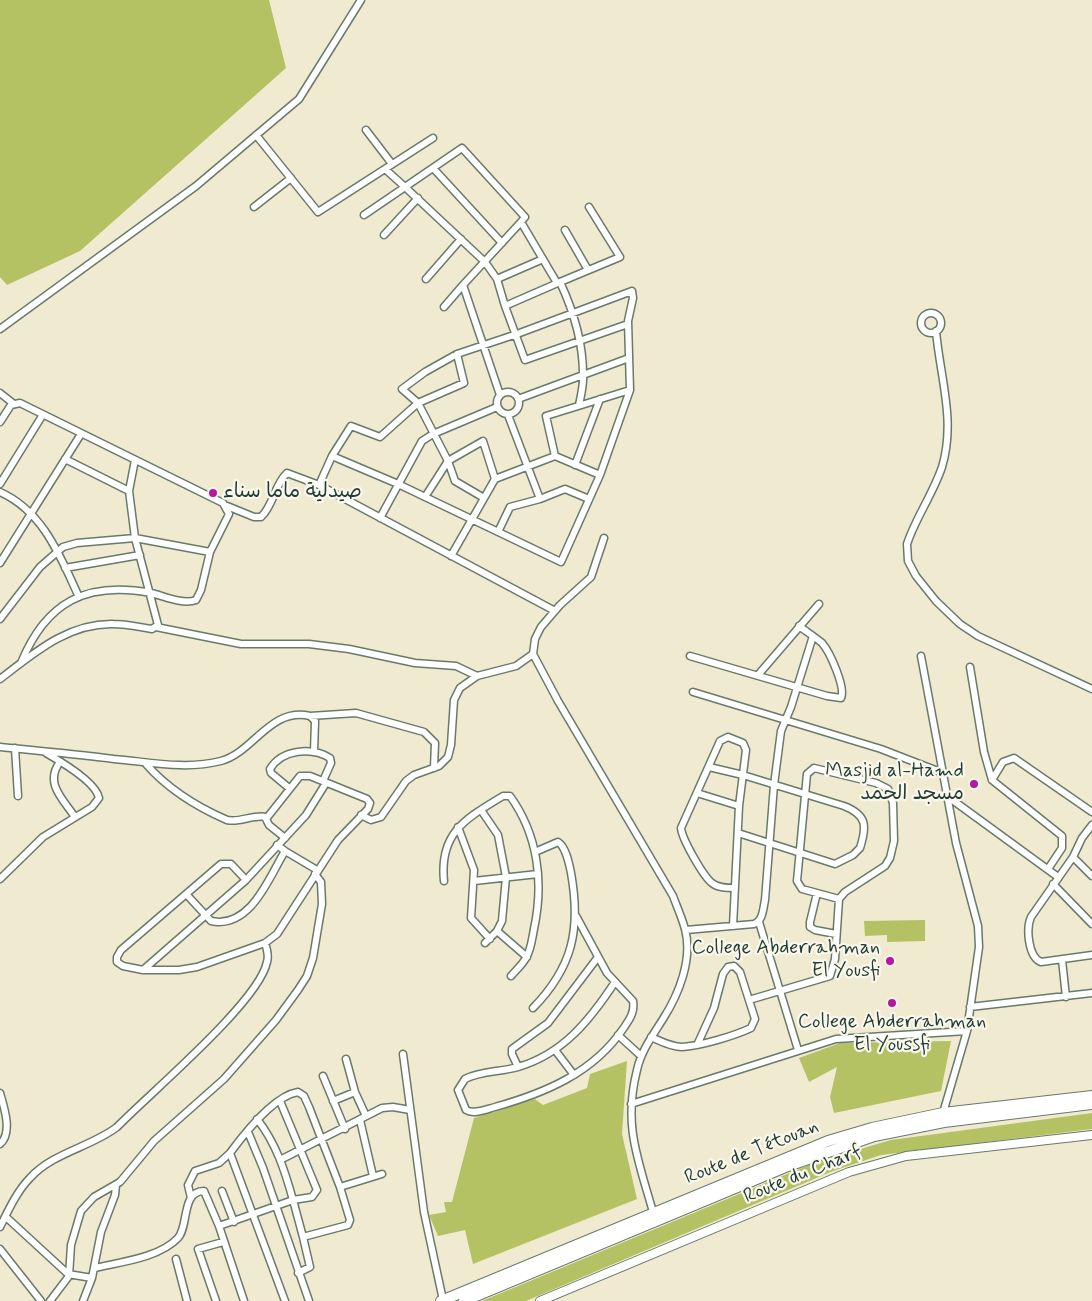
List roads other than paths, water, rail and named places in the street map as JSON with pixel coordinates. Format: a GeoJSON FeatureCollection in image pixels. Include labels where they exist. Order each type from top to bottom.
{"type":"FeatureCollection","features":[{"type":"Feature","properties":{"kind":"highway","name":"Route de Tétouan"},"geometry":{"type":"LineString","coordinates":[[442,1301],[828,1141],[872,1128],[943,1113],[1092,1096]]}},
{"type":"Feature","properties":{"kind":"highway","name":"Route de Tétouan"},"geometry":{"type":"LineString","coordinates":[[464,1301],[788,1166],[874,1136],[944,1122],[1092,1104]]}},
{"type":"Feature","properties":{"kind":"street"},"geometry":{"type":"LineString","coordinates":[[0,329],[196,186],[299,99],[361,0]]}},
{"type":"Feature","properties":{"kind":"street"},"geometry":{"type":"LineString","coordinates":[[366,130],[392,164]]}},
{"type":"Feature","properties":{"kind":"street"},"geometry":{"type":"LineString","coordinates":[[256,135],[318,212],[433,138]]}},
{"type":"Feature","properties":{"kind":"street"},"geometry":{"type":"LineString","coordinates":[[364,215],[462,148],[525,217],[444,307]]}},
{"type":"Feature","properties":{"kind":"street"},"geometry":{"type":"LineString","coordinates":[[433,168],[502,243]]}},
{"type":"Feature","properties":{"kind":"street"},"geometry":{"type":"LineString","coordinates":[[385,169],[485,262],[497,279],[525,360],[628,324]]}},
{"type":"Feature","properties":{"kind":"street"},"geometry":{"type":"LineString","coordinates":[[254,207],[291,178]]}},
{"type":"Feature","properties":{"kind":"street"},"geometry":{"type":"LineString","coordinates":[[384,235],[418,198]]}},
{"type":"Feature","properties":{"kind":"street"},"geometry":{"type":"LineString","coordinates":[[505,306],[620,257],[589,207]]}},
{"type":"Feature","properties":{"kind":"street"},"geometry":{"type":"LineString","coordinates":[[521,222],[559,283],[574,313],[583,374],[579,405]]}},
{"type":"Feature","properties":{"kind":"street"},"geometry":{"type":"LineString","coordinates":[[565,230],[588,270]]}},
{"type":"Feature","properties":{"kind":"street"},"geometry":{"type":"LineString","coordinates":[[426,279],[461,239]]}},
{"type":"Feature","properties":{"kind":"street"},"geometry":{"type":"LineString","coordinates":[[497,279],[543,259]]}},
{"type":"Feature","properties":{"kind":"street"},"geometry":{"type":"LineString","coordinates":[[463,285],[485,345],[500,395],[497,407]]}},
{"type":"Feature","properties":{"kind":"street"},"geometry":{"type":"LineString","coordinates":[[332,456],[398,484],[561,562],[600,476],[630,390],[628,324],[634,298],[632,291],[517,334],[456,354],[425,372],[402,389],[418,403],[448,461],[455,481],[484,498]]}},
{"type":"Feature","properties":{"kind":"street"},"geometry":{"type":"LineString","coordinates":[[936,331],[947,402],[947,438],[937,479],[907,544],[906,554],[911,568],[946,612],[970,631],[1092,689]]}},
{"type":"Feature","properties":{"kind":"street"},"geometry":{"type":"LineString","coordinates":[[319,485],[332,456],[351,426],[380,437],[418,403],[464,383],[456,354]]}},
{"type":"Feature","properties":{"kind":"street"},"geometry":{"type":"LineString","coordinates":[[518,399],[629,358]]}},
{"type":"Feature","properties":{"kind":"street"},"geometry":{"type":"LineString","coordinates":[[555,456],[546,416],[630,390]]}},
{"type":"Feature","properties":{"kind":"street"},"geometry":{"type":"LineString","coordinates":[[500,395],[510,392],[518,399]]}},
{"type":"Feature","properties":{"kind":"street"},"geometry":{"type":"LineString","coordinates":[[0,393],[14,404]]}},
{"type":"Feature","properties":{"kind":"street"},"geometry":{"type":"LineString","coordinates":[[508,415],[517,410],[518,399]]}},
{"type":"Feature","properties":{"kind":"street"},"geometry":{"type":"LineString","coordinates":[[576,465],[600,399]]}},
{"type":"Feature","properties":{"kind":"street"},"geometry":{"type":"LineString","coordinates":[[0,422],[14,404],[20,403],[42,416],[227,506],[254,517],[261,517],[267,512],[282,477],[286,473],[319,485],[555,610]]}},
{"type":"Feature","properties":{"kind":"street"},"geometry":{"type":"LineString","coordinates":[[497,407],[508,415],[540,499]]}},
{"type":"Feature","properties":{"kind":"street"},"geometry":{"type":"LineString","coordinates":[[380,518],[422,440],[497,407]]}},
{"type":"Feature","properties":{"kind":"street"},"geometry":{"type":"LineString","coordinates":[[0,484],[42,416]]}},
{"type":"Feature","properties":{"kind":"street"},"geometry":{"type":"LineString","coordinates":[[0,563],[81,434]]}},
{"type":"Feature","properties":{"kind":"street"},"geometry":{"type":"LineString","coordinates":[[425,497],[448,461],[483,441],[495,479]]}},
{"type":"Feature","properties":{"kind":"street"},"geometry":{"type":"LineString","coordinates":[[451,556],[495,479],[555,456],[600,476]]}},
{"type":"Feature","properties":{"kind":"street"},"geometry":{"type":"LineString","coordinates":[[64,459],[129,491]]}},
{"type":"Feature","properties":{"kind":"street"},"geometry":{"type":"LineString","coordinates":[[135,460],[129,491],[135,538],[159,622],[156,628]]}},
{"type":"Feature","properties":{"kind":"street"},"geometry":{"type":"LineString","coordinates":[[498,532],[510,507],[540,499],[565,489],[589,499]]}},
{"type":"Feature","properties":{"kind":"street"},"geometry":{"type":"LineString","coordinates":[[1,494],[32,512],[58,550],[79,597]]}},
{"type":"Feature","properties":{"kind":"street"},"geometry":{"type":"LineString","coordinates":[[20,663],[34,634],[42,624],[66,603],[79,597],[108,589],[151,593],[189,602],[196,600],[201,590],[210,552],[228,518],[227,506]]}},
{"type":"Feature","properties":{"kind":"street"},"geometry":{"type":"LineString","coordinates":[[0,619],[40,567],[58,550],[77,543],[135,538],[210,552]]}},
{"type":"Feature","properties":{"kind":"street"},"geometry":{"type":"LineString","coordinates":[[604,538],[591,577],[555,610],[535,639],[534,654],[558,701],[673,896],[686,930],[686,961],[681,985],[671,1006],[641,1056],[631,1104],[631,1133],[654,1212]]}},
{"type":"Feature","properties":{"kind":"street"},"geometry":{"type":"LineString","coordinates":[[66,568],[140,555]]}},
{"type":"Feature","properties":{"kind":"street"},"geometry":{"type":"LineString","coordinates":[[758,675],[819,604]]}},
{"type":"Feature","properties":{"kind":"street"},"geometry":{"type":"LineString","coordinates":[[0,679],[56,638],[81,628],[114,624],[156,628],[241,644],[309,644],[349,649],[415,663],[456,666],[477,676]]}},
{"type":"Feature","properties":{"kind":"street"},"geometry":{"type":"LineString","coordinates":[[690,656],[841,698],[843,695],[841,683],[827,650],[813,636],[799,626]]}},
{"type":"Feature","properties":{"kind":"street"},"geometry":{"type":"LineString","coordinates":[[798,1050],[759,922],[765,900],[774,785],[781,731],[786,721],[813,636]]}},
{"type":"Feature","properties":{"kind":"street"},"geometry":{"type":"LineString","coordinates":[[361,815],[371,820],[381,817],[386,813],[406,781],[419,773],[443,763],[450,752],[456,693],[477,676],[512,668],[534,654]]}},
{"type":"Feature","properties":{"kind":"street"},"geometry":{"type":"LineString","coordinates":[[921,656],[956,843],[978,926],[977,974],[967,1031],[943,1113]]}},
{"type":"Feature","properties":{"kind":"street"},"geometry":{"type":"LineString","coordinates":[[970,667],[984,752],[992,780],[1062,836],[1062,848],[1048,869]]}},
{"type":"Feature","properties":{"kind":"street"},"geometry":{"type":"LineString","coordinates":[[693,692],[881,749],[920,766],[944,773]]}},
{"type":"Feature","properties":{"kind":"street"},"geometry":{"type":"LineString","coordinates":[[0,747],[175,766],[221,761],[241,750],[271,724],[295,716],[356,713],[424,732],[436,746],[434,768]]}},
{"type":"Feature","properties":{"kind":"street"},"geometry":{"type":"LineString","coordinates":[[310,716],[315,721],[314,752]]}},
{"type":"Feature","properties":{"kind":"street"},"geometry":{"type":"LineString","coordinates":[[733,926],[738,833],[739,806],[746,746],[728,736],[720,741],[684,820],[682,832],[712,884],[735,888]]}},
{"type":"Feature","properties":{"kind":"street"},"geometry":{"type":"LineString","coordinates":[[15,748],[18,796]]}},
{"type":"Feature","properties":{"kind":"street"},"geometry":{"type":"LineString","coordinates":[[0,878],[33,846],[96,804],[98,794],[89,783],[42,751]]}},
{"type":"Feature","properties":{"kind":"street"},"geometry":{"type":"LineString","coordinates":[[143,970],[206,917],[246,880],[306,815],[325,782],[331,759],[314,752],[298,751],[271,766],[269,770],[271,773],[288,788]]}},
{"type":"Feature","properties":{"kind":"street"},"geometry":{"type":"LineString","coordinates":[[992,780],[1003,762],[1014,758],[1092,812]]}},
{"type":"Feature","properties":{"kind":"street"},"geometry":{"type":"LineString","coordinates":[[60,762],[53,772],[52,780],[75,817]]}},
{"type":"Feature","properties":{"kind":"street"},"geometry":{"type":"LineString","coordinates":[[146,764],[168,785],[227,820],[259,815],[266,817]]}},
{"type":"Feature","properties":{"kind":"street"},"geometry":{"type":"LineString","coordinates":[[709,767],[743,775],[859,813],[863,819],[863,835],[860,848],[840,863],[830,863],[738,833]]}},
{"type":"Feature","properties":{"kind":"street"},"geometry":{"type":"LineString","coordinates":[[749,1000],[830,976],[834,968],[839,899],[845,892],[885,866],[890,858],[894,841],[893,798],[883,786],[814,768],[808,774],[805,795],[798,885],[802,889],[839,899]]}},
{"type":"Feature","properties":{"kind":"street"},"geometry":{"type":"LineString","coordinates":[[246,880],[234,866],[225,862],[118,954],[116,960],[119,964],[143,970],[166,971],[197,966],[265,943],[277,934],[338,840],[370,807],[367,799],[303,775],[296,778],[266,817]]}},
{"type":"Feature","properties":{"kind":"street"},"geometry":{"type":"LineString","coordinates":[[697,792],[739,806]]}},
{"type":"Feature","properties":{"kind":"street"},"geometry":{"type":"LineString","coordinates":[[444,880],[444,860],[458,827],[506,795],[510,796],[526,824],[535,852],[538,874],[538,905],[527,957],[511,976]]}},
{"type":"Feature","properties":{"kind":"street"},"geometry":{"type":"LineString","coordinates":[[947,796],[1058,877]]}},
{"type":"Feature","properties":{"kind":"street"},"geometry":{"type":"LineString","coordinates":[[458,827],[472,861],[474,881],[471,918],[487,941],[497,931],[502,921],[506,877],[498,835],[481,810]]}},
{"type":"Feature","properties":{"kind":"street"},"geometry":{"type":"LineString","coordinates":[[266,817],[269,825],[285,838]]}},
{"type":"Feature","properties":{"kind":"street"},"geometry":{"type":"LineString","coordinates":[[1092,827],[1077,846],[1072,857],[1029,922],[1031,946],[1036,960],[1062,960],[1092,955]]}},
{"type":"Feature","properties":{"kind":"street"},"geometry":{"type":"LineString","coordinates":[[533,1008],[560,975],[574,937],[576,916],[570,871],[562,845],[554,842],[535,852]]}},
{"type":"Feature","properties":{"kind":"street"},"geometry":{"type":"LineString","coordinates":[[50,1301],[62,1287],[69,1274],[71,1244],[81,1211],[94,1198],[116,1186],[163,1132],[235,1068],[298,990],[307,976],[322,904],[321,882],[316,872],[278,845]]}},
{"type":"Feature","properties":{"kind":"street"},"geometry":{"type":"LineString","coordinates":[[187,895],[211,922],[221,922],[248,910],[285,851]]}},
{"type":"Feature","properties":{"kind":"street"},"geometry":{"type":"LineString","coordinates":[[1072,857],[1092,876]]}},
{"type":"Feature","properties":{"kind":"street"},"geometry":{"type":"LineString","coordinates":[[474,881],[538,874]]}},
{"type":"Feature","properties":{"kind":"street"},"geometry":{"type":"LineString","coordinates":[[1053,884],[1092,924]]}},
{"type":"Feature","properties":{"kind":"street"},"geometry":{"type":"LineString","coordinates":[[817,894],[810,925],[815,930],[836,934]]}},
{"type":"Feature","properties":{"kind":"street"},"geometry":{"type":"LineString","coordinates":[[576,916],[598,957],[634,1006],[630,1018],[618,1035],[598,1057],[560,1084],[532,1096],[476,1112],[466,1110],[458,1090],[465,1080],[518,1067],[555,1050],[583,1026],[615,982]]}},
{"type":"Feature","properties":{"kind":"street"},"geometry":{"type":"LineString","coordinates":[[686,930],[759,922]]}},
{"type":"Feature","properties":{"kind":"street"},"geometry":{"type":"LineString","coordinates":[[497,931],[527,957]]}},
{"type":"Feature","properties":{"kind":"street"},"geometry":{"type":"LineString","coordinates":[[0,1227],[21,1190],[35,1173],[111,1132],[217,1030],[256,985],[265,970],[268,961],[265,943]]}},
{"type":"Feature","properties":{"kind":"street"},"geometry":{"type":"LineString","coordinates":[[518,1067],[512,1054],[512,1049],[548,1023],[598,957]]}},
{"type":"Feature","properties":{"kind":"street"},"geometry":{"type":"LineString","coordinates":[[1062,960],[1066,997]]}},
{"type":"Feature","properties":{"kind":"street"},"geometry":{"type":"LineString","coordinates":[[651,1037],[681,1047],[698,1043],[751,1028],[755,1019],[737,968],[728,967],[723,974],[714,1008],[698,1043]]}},
{"type":"Feature","properties":{"kind":"street"},"geometry":{"type":"LineString","coordinates":[[970,1007],[1092,994]]}},
{"type":"Feature","properties":{"kind":"street"},"geometry":{"type":"LineString","coordinates":[[631,1104],[836,1039],[967,1031]]}},
{"type":"Feature","properties":{"kind":"street"},"geometry":{"type":"LineString","coordinates":[[618,1035],[641,1056]]}},
{"type":"Feature","properties":{"kind":"street"},"geometry":{"type":"LineString","coordinates":[[555,1050],[574,1075]]}},
{"type":"Feature","properties":{"kind":"street"},"geometry":{"type":"LineString","coordinates":[[403,1054],[424,1212],[442,1301]]}},
{"type":"Feature","properties":{"kind":"street"},"geometry":{"type":"LineString","coordinates":[[346,1059],[363,1118],[373,1176]]}},
{"type":"Feature","properties":{"kind":"street"},"geometry":{"type":"LineString","coordinates":[[323,1076],[345,1128]]}},
{"type":"Feature","properties":{"kind":"street"},"geometry":{"type":"LineString","coordinates":[[95,1268],[154,1252],[170,1244],[180,1235],[191,1198],[188,1186],[194,1170],[218,1163],[230,1153],[257,1119],[296,1092],[303,1094],[340,1187],[350,1220],[348,1225],[303,1237]]}},
{"type":"Feature","properties":{"kind":"street"},"geometry":{"type":"LineString","coordinates":[[334,1101],[355,1092]]}},
{"type":"Feature","properties":{"kind":"street"},"geometry":{"type":"LineString","coordinates":[[0,1093],[6,1125],[4,1139],[0,1144]]}},
{"type":"Feature","properties":{"kind":"street"},"geometry":{"type":"LineString","coordinates":[[219,1226],[293,1200],[312,1197],[317,1190],[299,1150],[298,1140],[280,1102]]}},
{"type":"Feature","properties":{"kind":"street"},"geometry":{"type":"LineString","coordinates":[[280,1160],[363,1118],[388,1108],[410,1110]]}},
{"type":"Feature","properties":{"kind":"street"},"geometry":{"type":"LineString","coordinates":[[257,1119],[271,1139],[280,1160],[303,1237],[310,1267],[308,1270],[298,1273]]}},
{"type":"Feature","properties":{"kind":"street"},"geometry":{"type":"LineString","coordinates":[[248,1132],[309,1301]]}},
{"type":"Feature","properties":{"kind":"street","name":"Route du Charf"},"geometry":{"type":"LineString","coordinates":[[540,1301],[803,1190],[876,1163],[906,1156],[1092,1134]]}},
{"type":"Feature","properties":{"kind":"street"},"geometry":{"type":"LineString","coordinates":[[230,1153],[285,1301]]}},
{"type":"Feature","properties":{"kind":"street"},"geometry":{"type":"LineString","coordinates":[[340,1187],[382,1174]]}},
{"type":"Feature","properties":{"kind":"street"},"geometry":{"type":"LineString","coordinates":[[83,1301],[95,1268],[101,1232],[115,1195],[116,1186]]}},
{"type":"Feature","properties":{"kind":"street"},"geometry":{"type":"LineString","coordinates":[[191,1198],[201,1190],[206,1193],[244,1301]]}},
{"type":"Feature","properties":{"kind":"street"},"geometry":{"type":"LineString","coordinates":[[222,1191],[234,1222]]}},
{"type":"Feature","properties":{"kind":"street"},"geometry":{"type":"LineString","coordinates":[[6,1217],[69,1274],[92,1278]]}},
{"type":"Feature","properties":{"kind":"street"},"geometry":{"type":"LineString","coordinates":[[216,1301],[198,1249],[223,1242]]}},
{"type":"Feature","properties":{"kind":"street"},"geometry":{"type":"LineString","coordinates":[[0,1249],[41,1301]]}},
{"type":"Feature","properties":{"kind":"street"},"geometry":{"type":"LineString","coordinates":[[176,1259],[188,1301]]}},
{"type":"Feature","properties":{"kind":"place","name":"صيدلية ماما سناء"},"geometry":{"type":"Point","coordinates":[213,493]}},
{"type":"Feature","properties":{"kind":"place","name":"Masjid al-Hamd مسجد الحمد"},"geometry":{"type":"Point","coordinates":[974,784]}},
{"type":"Feature","properties":{"kind":"place","name":"College Abderrahman El Yousfi"},"geometry":{"type":"Point","coordinates":[890,961]}},
{"type":"Feature","properties":{"kind":"place","name":"College Abderrahman El Youssfi"},"geometry":{"type":"Point","coordinates":[892,1003]}}]}
